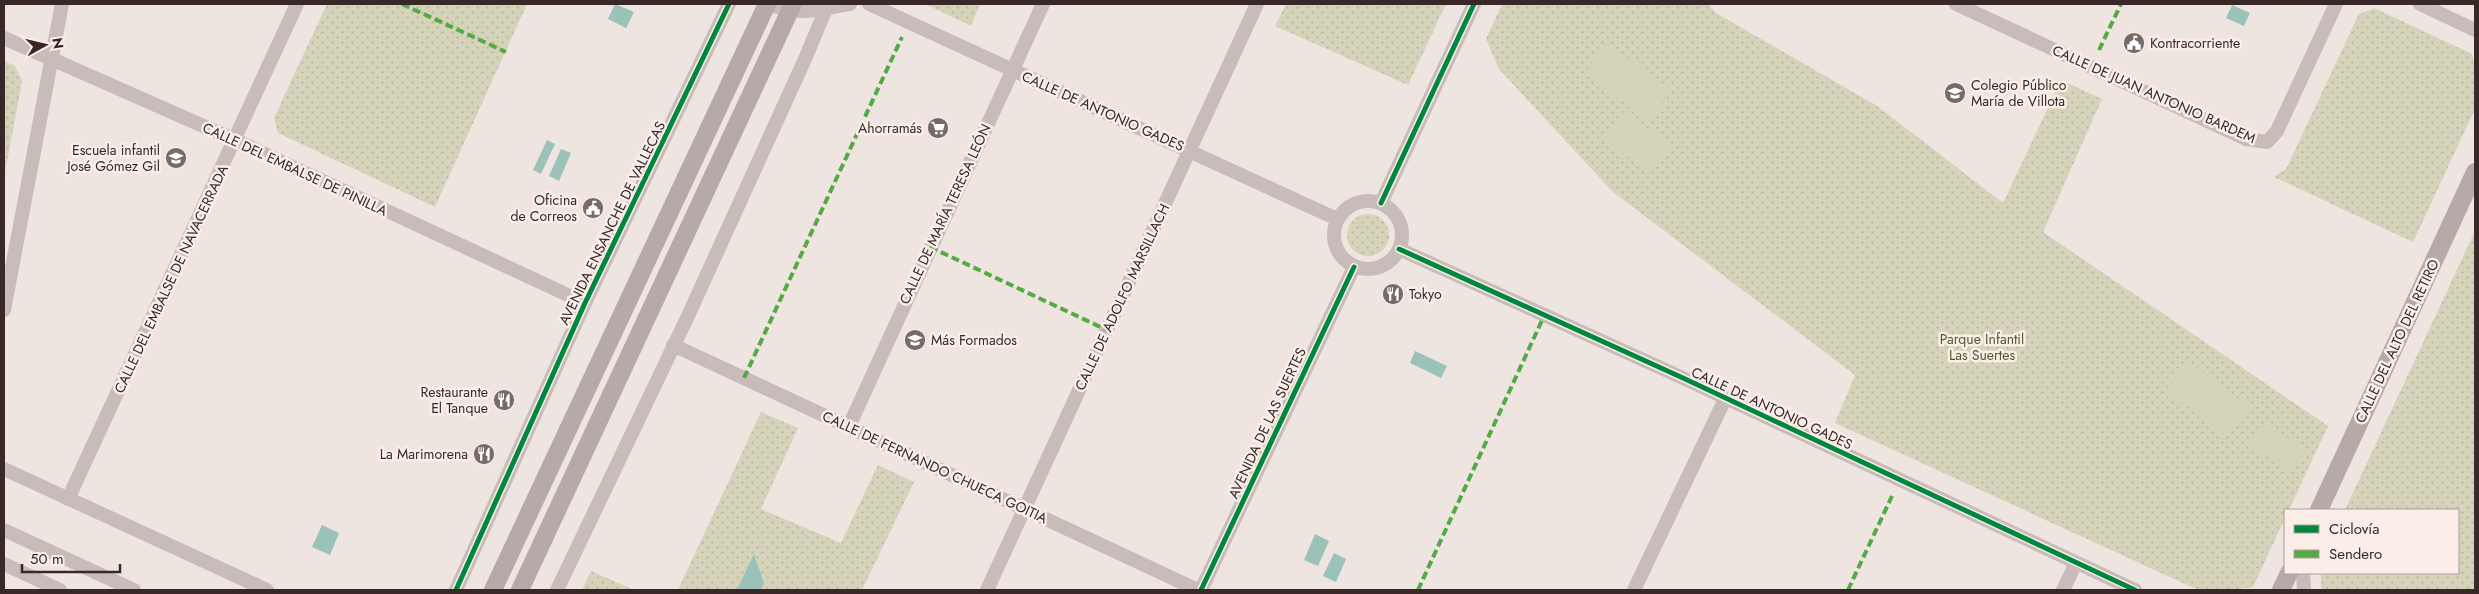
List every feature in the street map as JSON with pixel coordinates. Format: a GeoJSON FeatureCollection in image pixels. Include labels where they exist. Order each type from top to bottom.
{"type":"FeatureCollection","features":[{"type":"Feature","properties":{"kind":"main road"},"geometry":{"type":"LineString","coordinates":[[492,590],[767,4]]}},
{"type":"Feature","properties":{"kind":"main road"},"geometry":{"type":"LineString","coordinates":[[520,590],[791,7]]}},
{"type":"Feature","properties":{"kind":"main road","name":"CALLE DEL ALTO DEL RETIRO"},"geometry":{"type":"LineString","coordinates":[[2318,509],[2475,172]]}},
{"type":"Feature","properties":{"kind":"main road"},"geometry":{"type":"LineString","coordinates":[[2281,590],[2289,574]]}},
{"type":"Feature","properties":{"kind":"street"},"geometry":{"type":"LineString","coordinates":[[4,310],[62,4]]}},
{"type":"Feature","properties":{"kind":"street","name":"CALLE DEL EMBALSE DE NAVACERRADA"},"geometry":{"type":"LineString","coordinates":[[68,499],[297,4]]}},
{"type":"Feature","properties":{"kind":"street","name":"AVENIDA ENSANCHE DE VALLECAS"},"geometry":{"type":"LineString","coordinates":[[456,590],[585,303],[729,4]]}},
{"type":"Feature","properties":{"kind":"street"},"geometry":{"type":"LineString","coordinates":[[767,4],[812,12],[827,6],[850,4]]}},
{"type":"Feature","properties":{"kind":"street","name":"CALLE DE ANTONIO GADES"},"geometry":{"type":"LineString","coordinates":[[869,4],[1336,219]]}},
{"type":"Feature","properties":{"kind":"street","name":"CALLE DE MARÍA TERESA LEÓN"},"geometry":{"type":"LineString","coordinates":[[848,426],[1043,4]]}},
{"type":"Feature","properties":{"kind":"street","name":"CALLE DE ADOLFO MARSILLACH"},"geometry":{"type":"LineString","coordinates":[[987,590],[1257,4]]}},
{"type":"Feature","properties":{"kind":"street"},"geometry":{"type":"LineString","coordinates":[[1381,203],[1474,4]]}},
{"type":"Feature","properties":{"kind":"street","name":"CALLE DE JUAN ANTONIO BARDEM"},"geometry":{"type":"LineString","coordinates":[[1956,4],[2246,139],[2260,142],[2267,142],[2277,131],[2336,4]]}},
{"type":"Feature","properties":{"kind":"street"},"geometry":{"type":"LineString","coordinates":[[2420,4],[2475,30]]}},
{"type":"Feature","properties":{"kind":"street"},"geometry":{"type":"LineString","coordinates":[[557,590],[673,345],[805,59],[827,6]]}},
{"type":"Feature","properties":{"kind":"street","name":"CALLE DEL EMBALSE DE PINILLA"},"geometry":{"type":"LineString","coordinates":[[4,38],[235,140],[585,303]]}},
{"type":"Feature","properties":{"kind":"street"},"geometry":{"type":"LineString","coordinates":[[1369,200],[1381,203],[1392,210],[1400,222],[1402,234],[1399,249],[1391,260],[1382,266],[1363,269],[1354,267],[1343,259],[1335,248],[1333,232],[1336,219],[1345,208],[1358,201],[1369,200]]}},
{"type":"Feature","properties":{"kind":"street","name":"CALLE DE ANTONIO GADES"},"geometry":{"type":"LineString","coordinates":[[1399,249],[2135,590]]}},
{"type":"Feature","properties":{"kind":"street","name":"AVENIDA DE LAS SUERTES"},"geometry":{"type":"LineString","coordinates":[[1199,590],[1354,267]]}},
{"type":"Feature","properties":{"kind":"street","name":"CALLE DE FERNANDO CHUECA GOITIA"},"geometry":{"type":"LineString","coordinates":[[673,345],[1199,590]]}},
{"type":"Feature","properties":{"kind":"street"},"geometry":{"type":"LineString","coordinates":[[1634,590],[1725,399]]}},
{"type":"Feature","properties":{"kind":"street"},"geometry":{"type":"LineString","coordinates":[[4,469],[267,590]]}},
{"type":"Feature","properties":{"kind":"street"},"geometry":{"type":"LineString","coordinates":[[4,530],[134,590]]}},
{"type":"Feature","properties":{"kind":"street"},"geometry":{"type":"LineString","coordinates":[[2063,590],[2076,563]]}},
{"type":"Feature","properties":{"kind":"street"},"geometry":{"type":"LineString","coordinates":[[4,564],[60,590]]}},
{"type":"Feature","properties":{"kind":"street"},"geometry":{"type":"LineString","coordinates":[[2303,574],[2304,590]]}},
{"type":"Feature","properties":{"kind":"green space"},"geometry":{"type":"Polygon","coordinates":[[[327,4],[527,4],[435,207],[278,133],[274,118],[327,4]]]}},
{"type":"Feature","properties":{"kind":"green space"},"geometry":{"type":"Polygon","coordinates":[[[925,4],[980,4],[971,26],[925,4]]]}},
{"type":"Feature","properties":{"kind":"green space"},"geometry":{"type":"Polygon","coordinates":[[[1286,4],[1446,4],[1408,85],[1275,26],[1286,4]]]}},
{"type":"Feature","properties":{"kind":"green space","name":"Parque Infantil Las Suertes"},"geometry":{"type":"Polygon","coordinates":[[[1502,4],[1708,4],[1716,13],[1877,106],[2003,203],[2061,80],[2102,99],[2043,232],[2328,426],[2289,509],[2284,509],[2284,520],[2253,587],[2232,590],[2198,590],[1835,423],[1855,375],[1613,192],[1499,69],[1486,39],[1502,4]]]}},
{"type":"Feature","properties":{"kind":"green space"},"geometry":{"type":"Polygon","coordinates":[[[2374,8],[2472,54],[2475,66],[2475,109],[2413,242],[2274,177],[2286,169],[2359,14],[2374,8]]]}},
{"type":"Feature","properties":{"kind":"green space"},"geometry":{"type":"Polygon","coordinates":[[[1606,43],[1672,90],[1650,121],[1584,74],[1606,43]]]}},
{"type":"Feature","properties":{"kind":"green space"},"geometry":{"type":"Polygon","coordinates":[[[4,61],[15,66],[22,81],[4,178],[4,61]]]}},
{"type":"Feature","properties":{"kind":"green space"},"geometry":{"type":"Polygon","coordinates":[[[1623,111],[1671,145],[1651,174],[1603,140],[1623,111]]]}},
{"type":"Feature","properties":{"kind":"green space"},"geometry":{"type":"Polygon","coordinates":[[[1372,214],[1380,217],[1386,223],[1389,235],[1386,247],[1380,253],[1364,256],[1356,253],[1350,247],[1347,231],[1350,223],[1356,217],[1372,214]]]}},
{"type":"Feature","properties":{"kind":"green space"},"geometry":{"type":"Polygon","coordinates":[[[2475,231],[2475,590],[2321,590],[2321,574],[2459,574],[2459,509],[2345,509],[2475,231]]]}},
{"type":"Feature","properties":{"kind":"green space"},"geometry":{"type":"Polygon","coordinates":[[[2188,361],[2249,407],[2226,437],[2166,390],[2188,361]]]}},
{"type":"Feature","properties":{"kind":"green space"},"geometry":{"type":"Polygon","coordinates":[[[761,412],[798,428],[761,509],[841,543],[878,465],[914,482],[862,590],[678,590],[761,412]]]}},
{"type":"Feature","properties":{"kind":"green space"},"geometry":{"type":"Polygon","coordinates":[[[2266,420],[2307,453],[2290,475],[2249,442],[2266,420]]]}},
{"type":"Feature","properties":{"kind":"green space"},"geometry":{"type":"Polygon","coordinates":[[[591,571],[634,590],[582,590],[591,571]]]}},
{"type":"Feature","properties":{"kind":"water"},"geometry":{"type":"Polygon","coordinates":[[[615,4],[634,12],[626,28],[608,19],[615,4]]]}},
{"type":"Feature","properties":{"kind":"water"},"geometry":{"type":"Polygon","coordinates":[[[2232,5],[2250,13],[2244,26],[2226,18],[2232,5]]]}},
{"type":"Feature","properties":{"kind":"water"},"geometry":{"type":"Polygon","coordinates":[[[547,140],[555,144],[541,174],[533,170],[547,140]]]}},
{"type":"Feature","properties":{"kind":"water"},"geometry":{"type":"Polygon","coordinates":[[[561,149],[571,153],[559,181],[549,176],[561,149]]]}},
{"type":"Feature","properties":{"kind":"water"},"geometry":{"type":"Polygon","coordinates":[[[1415,351],[1447,366],[1441,378],[1410,363],[1415,351]]]}},
{"type":"Feature","properties":{"kind":"water"},"geometry":{"type":"Polygon","coordinates":[[[322,525],[339,533],[330,555],[312,547],[322,525]]]}},
{"type":"Feature","properties":{"kind":"water"},"geometry":{"type":"Polygon","coordinates":[[[1315,534],[1329,541],[1318,566],[1304,560],[1315,534]]]}},
{"type":"Feature","properties":{"kind":"water"},"geometry":{"type":"Polygon","coordinates":[[[1334,553],[1346,559],[1336,582],[1323,576],[1334,553]]]}},
{"type":"Feature","properties":{"kind":"water"},"geometry":{"type":"Polygon","coordinates":[[[754,554],[764,583],[761,590],[737,590],[754,554]]]}},
{"type":"Feature","properties":{"kind":"marked path"},"geometry":{"type":"LineString","coordinates":[[402,4],[506,52]]}},
{"type":"Feature","properties":{"kind":"marked path"},"geometry":{"type":"LineString","coordinates":[[2099,50],[2121,4]]}},
{"type":"Feature","properties":{"kind":"marked path"},"geometry":{"type":"LineString","coordinates":[[744,378],[902,37]]}},
{"type":"Feature","properties":{"kind":"marked path"},"geometry":{"type":"LineString","coordinates":[[930,247],[1107,330]]}},
{"type":"Feature","properties":{"kind":"marked path"},"geometry":{"type":"LineString","coordinates":[[1418,590],[1544,316]]}},
{"type":"Feature","properties":{"kind":"marked path"},"geometry":{"type":"LineString","coordinates":[[1848,590],[1892,496]]}},
{"type":"Feature","properties":{"kind":"cycle path"},"geometry":{"type":"LineString","coordinates":[[456,590],[585,303],[729,4]]}},
{"type":"Feature","properties":{"kind":"cycle path"},"geometry":{"type":"LineString","coordinates":[[1381,203],[1474,4]]}},
{"type":"Feature","properties":{"kind":"cycle path"},"geometry":{"type":"LineString","coordinates":[[1399,249],[1683,378],[2135,590]]}},
{"type":"Feature","properties":{"kind":"cycle path"},"geometry":{"type":"LineString","coordinates":[[1201,590],[1354,267]]}},
{"type":"Feature","properties":{"kind":"place","name":"Kontracorriente"},"geometry":{"type":"Point","coordinates":[2134,43]}},
{"type":"Feature","properties":{"kind":"place","name":"Colegio Público María de Villota"},"geometry":{"type":"Point","coordinates":[1955,93]}},
{"type":"Feature","properties":{"kind":"place","name":"Ahorramás"},"geometry":{"type":"Point","coordinates":[938,128]}},
{"type":"Feature","properties":{"kind":"place","name":"Escuela infantil José Gómez Gil"},"geometry":{"type":"Point","coordinates":[176,158]}},
{"type":"Feature","properties":{"kind":"place","name":"Oficina de Correos"},"geometry":{"type":"Point","coordinates":[593,208]}},
{"type":"Feature","properties":{"kind":"place","name":"Tokyo"},"geometry":{"type":"Point","coordinates":[1393,294]}},
{"type":"Feature","properties":{"kind":"place","name":"Más Formados"},"geometry":{"type":"Point","coordinates":[915,340]}},
{"type":"Feature","properties":{"kind":"place","name":"Restaurante El Tanque"},"geometry":{"type":"Point","coordinates":[504,400]}},
{"type":"Feature","properties":{"kind":"place","name":"La Marimorena"},"geometry":{"type":"Point","coordinates":[484,454]}}]}
